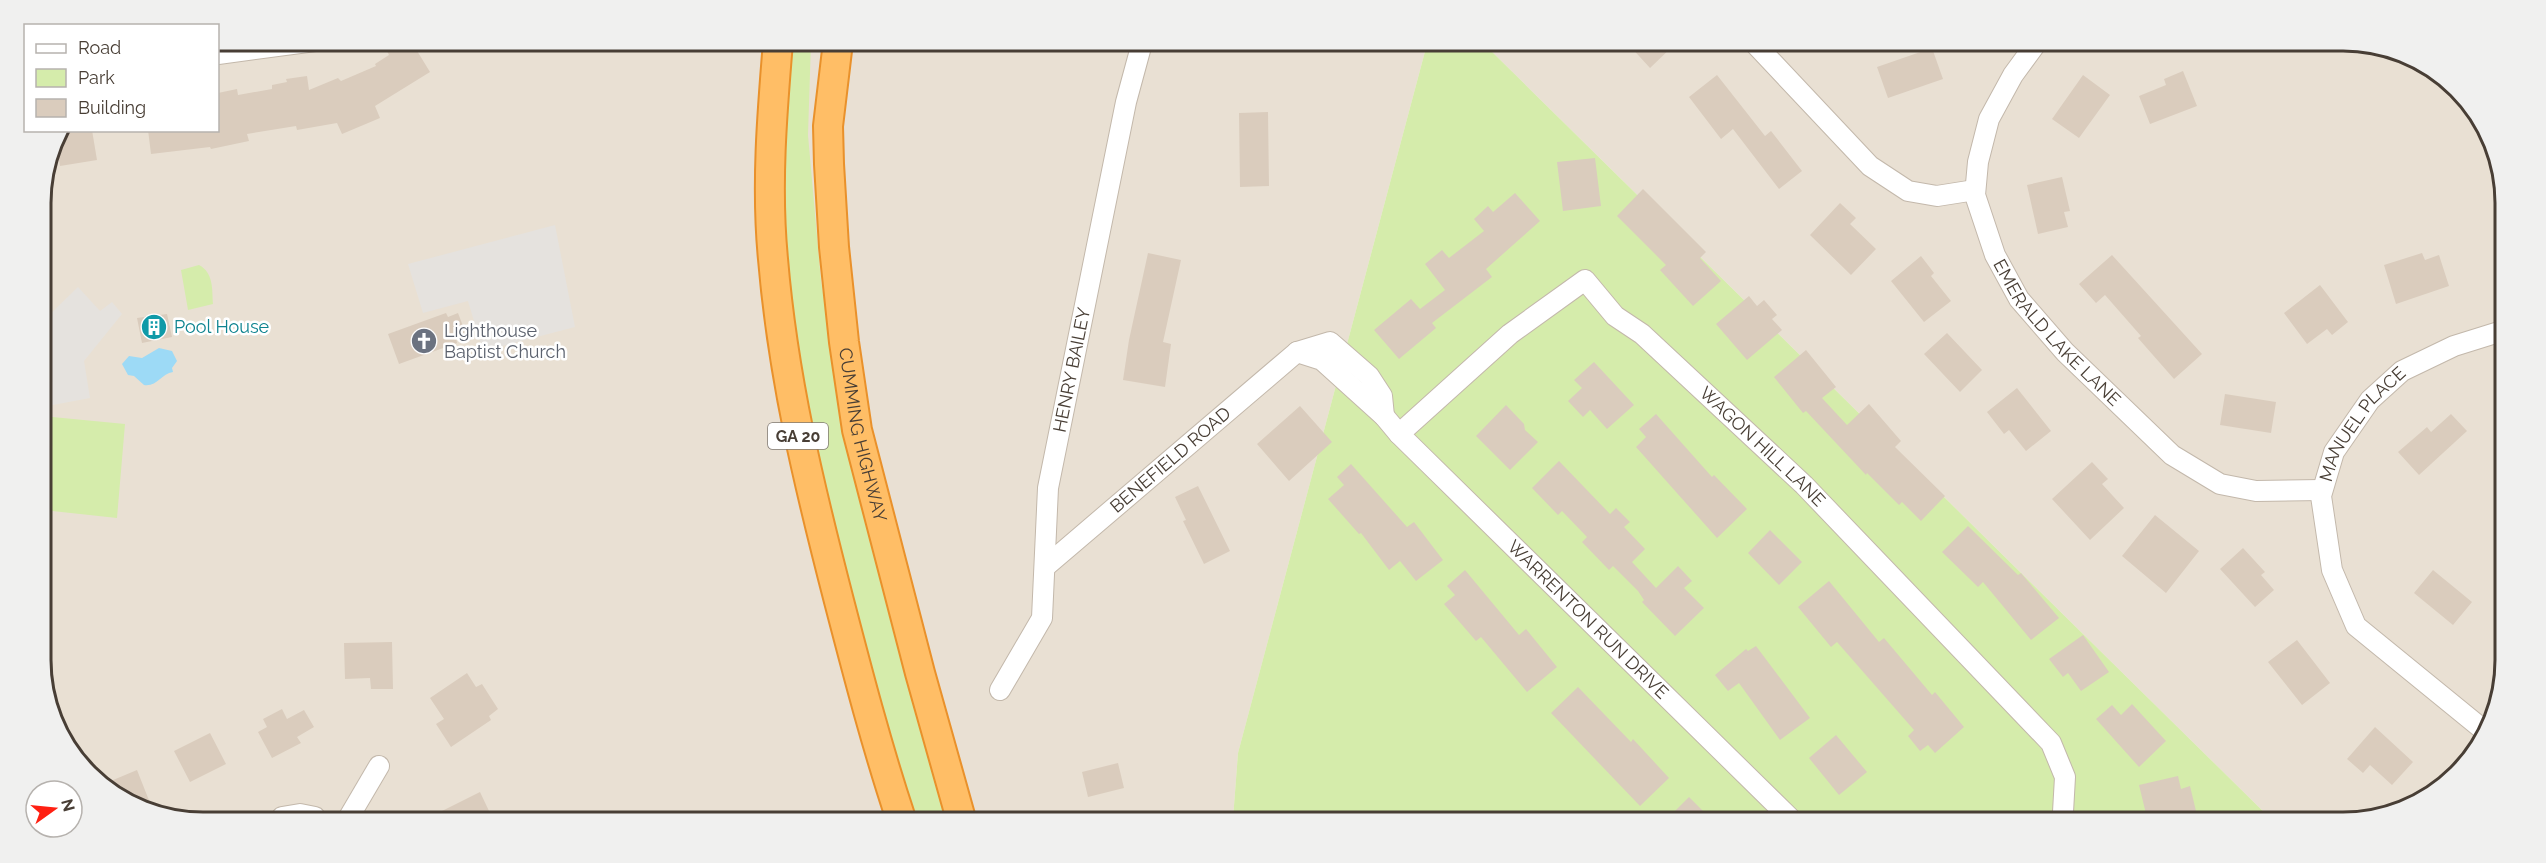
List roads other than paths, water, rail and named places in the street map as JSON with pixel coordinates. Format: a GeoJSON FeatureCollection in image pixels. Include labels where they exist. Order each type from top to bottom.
{"type":"FeatureCollection","features":[{"type":"Feature","properties":{"kind":"highway","name":"GA 20"},"geometry":{"type":"LineString","coordinates":[[778,51],[770,186],[773,257],[788,382],[812,498],[849,641],[899,812]]}},
{"type":"Feature","properties":{"kind":"highway","name":"CUMMING HIGHWAY"},"geometry":{"type":"LineString","coordinates":[[837,51],[828,126],[829,155],[834,247],[855,420],[920,674],[959,812]]}},
{"type":"Feature","properties":{"kind":"street"},"geometry":{"type":"LineString","coordinates":[[219,54],[240,51]]}},
{"type":"Feature","properties":{"kind":"street","name":"HENRY BAILEY"},"geometry":{"type":"LineString","coordinates":[[1000,690],[1042,618],[1048,488],[1124,114],[1140,51]]}},
{"type":"Feature","properties":{"kind":"street"},"geometry":{"type":"LineString","coordinates":[[1762,51],[1870,166],[1898,185],[1908,191],[1936,196],[1975,190]]}},
{"type":"Feature","properties":{"kind":"street","name":"EMERALD LAKE LANE"},"geometry":{"type":"LineString","coordinates":[[2031,51],[2013,75],[1989,119],[1978,162],[1975,190],[1995,255],[2019,299],[2065,352],[2172,455],[2220,484],[2256,491],[2322,490]]}},
{"type":"Feature","properties":{"kind":"street","name":"WAGON HILL LANE"},"geometry":{"type":"LineString","coordinates":[[1399,435],[1510,334],[1585,280],[1615,315],[1642,334],[1804,485],[2051,743],[2065,777],[2063,812]]}},
{"type":"Feature","properties":{"kind":"street","name":"MANUEL PLACE"},"geometry":{"type":"LineString","coordinates":[[2479,726],[2356,626],[2332,570],[2320,496],[2334,452],[2370,400],[2402,370],[2454,346],[2495,334]]}},
{"type":"Feature","properties":{"kind":"street","name":"WARRENTON RUN DRIVE"},"geometry":{"type":"LineString","coordinates":[[1297,352],[1330,342],[1369,376],[1382,396],[1384,416]]}},
{"type":"Feature","properties":{"kind":"street","name":"BENEFIELD ROAD"},"geometry":{"type":"LineString","coordinates":[[1045,567],[1297,352]]}},
{"type":"Feature","properties":{"kind":"street","name":"WARRENTON RUN DRIVE"},"geometry":{"type":"LineString","coordinates":[[1297,352],[1322,360],[1384,416],[1399,435],[1784,812]]}},
{"type":"Feature","properties":{"kind":"street"},"geometry":{"type":"LineString","coordinates":[[1353,388],[1369,376]]}},
{"type":"Feature","properties":{"kind":"street"},"geometry":{"type":"LineString","coordinates":[[352,812],[378,766]]}},
{"type":"Feature","properties":{"kind":"water"},"geometry":{"type":"Polygon","coordinates":[[[159,348],[172,351],[177,361],[172,368],[173,372],[148,385],[128,375],[122,364],[129,356],[142,358],[159,348]]]}},
{"type":"Feature","properties":{"kind":"place","name":"Pool House"},"geometry":{"type":"Point","coordinates":[154,327]}},
{"type":"Feature","properties":{"kind":"place","name":"Lighthouse Baptist Church"},"geometry":{"type":"Point","coordinates":[424,341]}}]}
